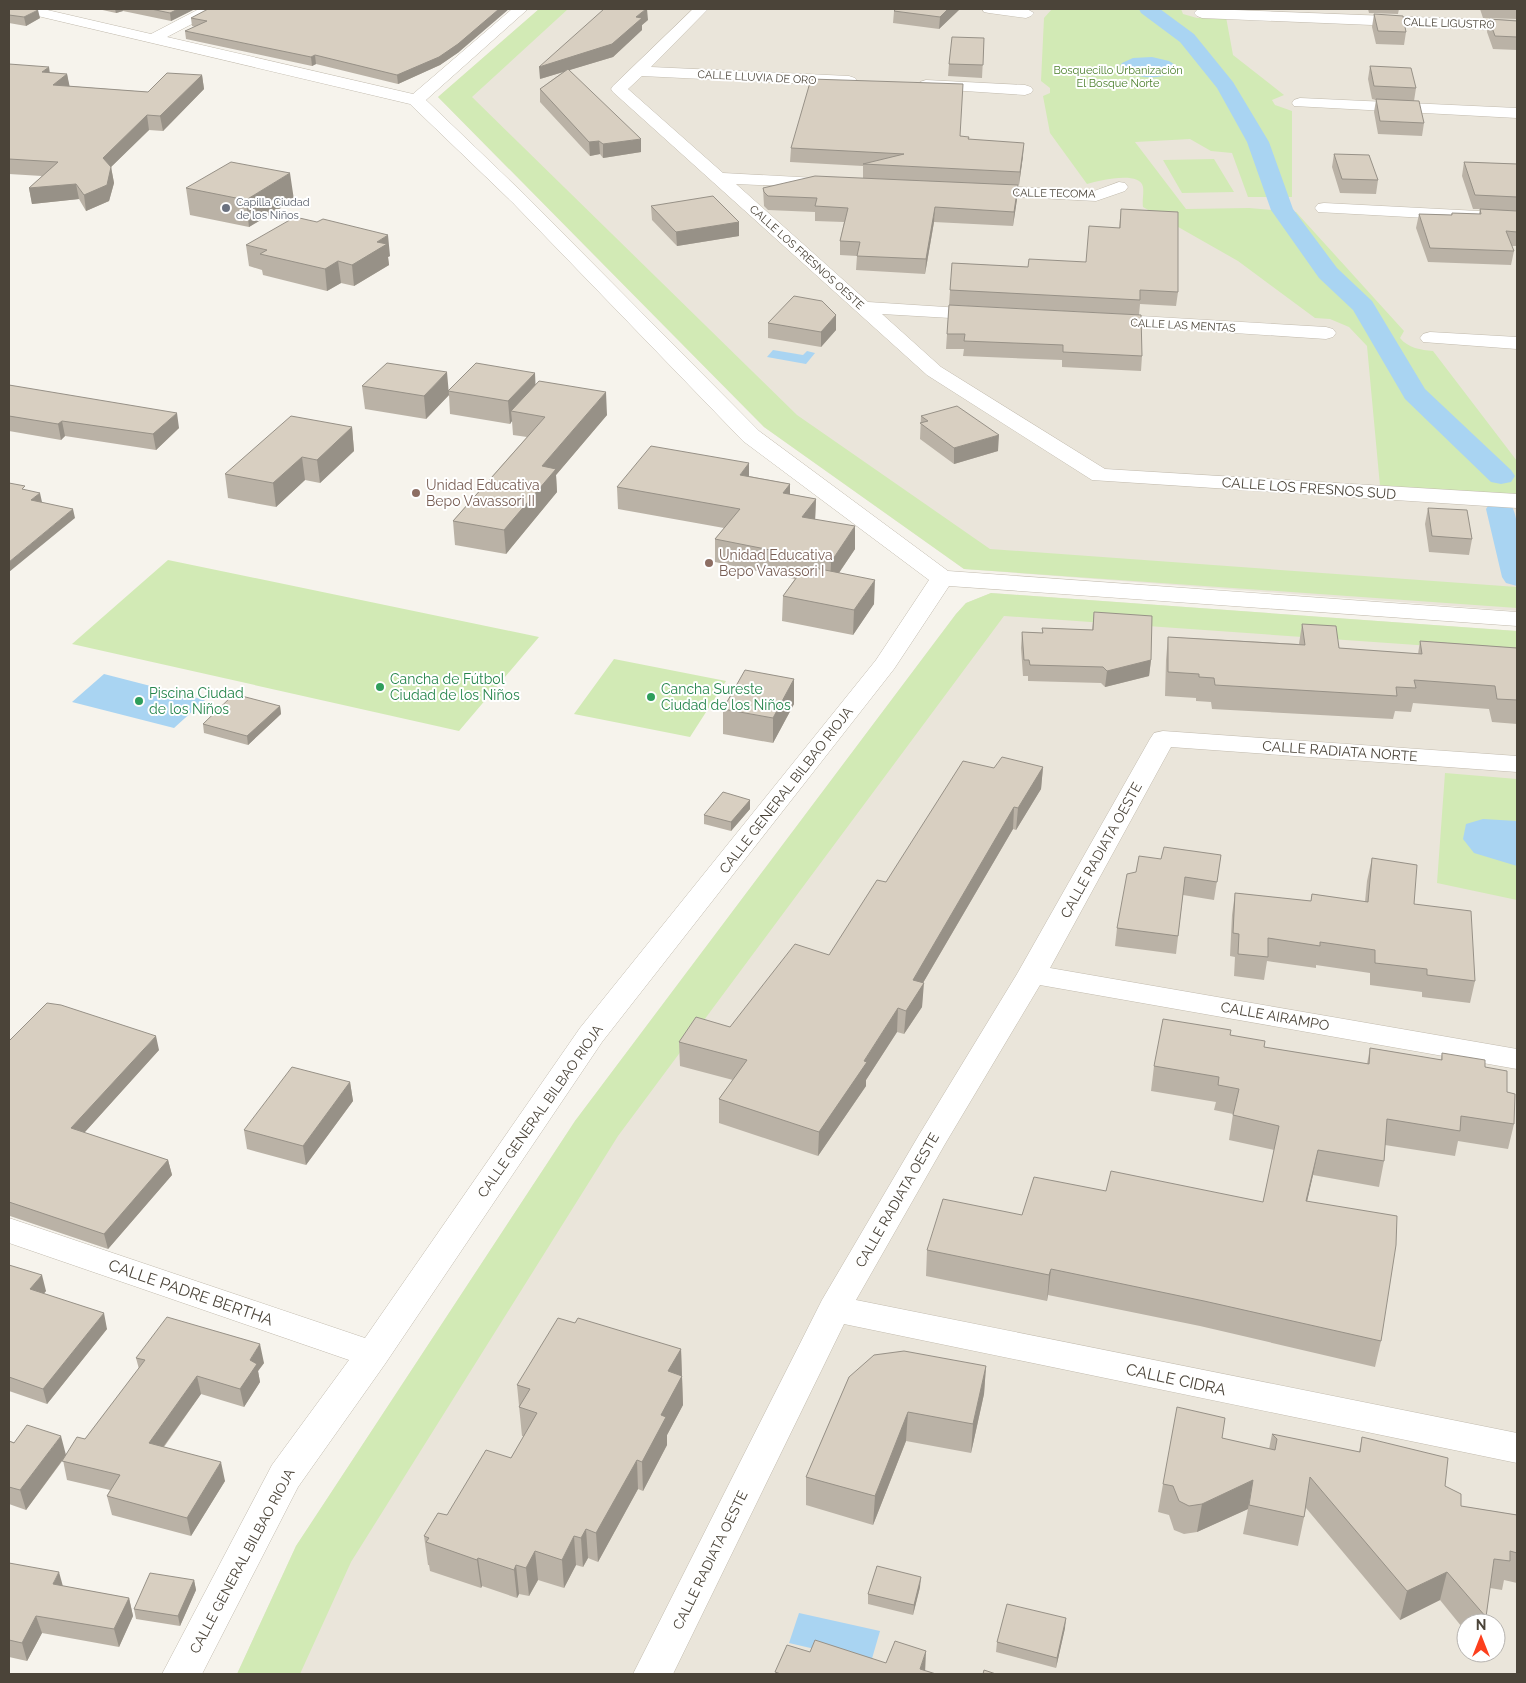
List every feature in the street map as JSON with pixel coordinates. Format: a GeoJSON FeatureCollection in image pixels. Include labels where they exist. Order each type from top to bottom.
{"type":"FeatureCollection","features":[{"type":"Feature","properties":{"kind":"street"},"geometry":{"type":"LineString","coordinates":[[25,9],[416,100],[519,199],[751,436],[942,578],[1517,619]]}},
{"type":"Feature","properties":{"kind":"street"},"geometry":{"type":"LineString","coordinates":[[154,38],[210,9]]}},
{"type":"Feature","properties":{"kind":"street"},"geometry":{"type":"LineString","coordinates":[[416,100],[521,9]]}},
{"type":"Feature","properties":{"kind":"street","name":"CALLE LOS FRESNOS OESTE"},"geometry":{"type":"LineString","coordinates":[[701,9],[619,89],[934,371],[1100,475]]}},
{"type":"Feature","properties":{"kind":"street"},"geometry":{"type":"LineString","coordinates":[[989,9],[1026,13]]}},
{"type":"Feature","properties":{"kind":"street","name":"CALLE LIGUSTRO"},"geometry":{"type":"LineString","coordinates":[[1202,13],[1517,26]]}},
{"type":"Feature","properties":{"kind":"street","name":"CALLE LLUVIA DE ORO"},"geometry":{"type":"LineString","coordinates":[[639,71],[866,82]]}},
{"type":"Feature","properties":{"kind":"street"},"geometry":{"type":"LineString","coordinates":[[906,84],[1025,90]]}},
{"type":"Feature","properties":{"kind":"street"},"geometry":{"type":"LineString","coordinates":[[1300,103],[1517,113]]}},
{"type":"Feature","properties":{"kind":"street"},"geometry":{"type":"LineString","coordinates":[[719,178],[848,184]]}},
{"type":"Feature","properties":{"kind":"street","name":"CALLE TECOMA"},"geometry":{"type":"LineString","coordinates":[[967,190],[1096,196],[1119,187]]}},
{"type":"Feature","properties":{"kind":"street"},"geometry":{"type":"LineString","coordinates":[[1324,208],[1517,218]]}},
{"type":"Feature","properties":{"kind":"street"},"geometry":{"type":"LineString","coordinates":[[861,307],[999,314]]}},
{"type":"Feature","properties":{"kind":"street","name":"CALLE LAS MENTAS"},"geometry":{"type":"LineString","coordinates":[[1088,320],[1326,333]]}},
{"type":"Feature","properties":{"kind":"street"},"geometry":{"type":"LineString","coordinates":[[1430,338],[1517,343]]}},
{"type":"Feature","properties":{"kind":"street","name":"CALLE LOS FRESNOS SUD"},"geometry":{"type":"LineString","coordinates":[[1100,475],[1517,501]]}},
{"type":"Feature","properties":{"kind":"street","name":"CALLE GENERAL BILBAO RIOJA"},"geometry":{"type":"LineString","coordinates":[[182,1674],[285,1476],[373,1354],[591,1035],[885,664],[942,578]]}},
{"type":"Feature","properties":{"kind":"street","name":"CALLE RADIATA NORTE"},"geometry":{"type":"LineString","coordinates":[[1163,739],[1517,764]]}},
{"type":"Feature","properties":{"kind":"street","name":"CALLE RADIATA OESTE"},"geometry":{"type":"LineString","coordinates":[[653,1674],[834,1309],[930,1143],[1032,974],[1163,739]]}},
{"type":"Feature","properties":{"kind":"street","name":"CALLE AIRAMPO"},"geometry":{"type":"LineString","coordinates":[[1032,974],[1517,1059]]}},
{"type":"Feature","properties":{"kind":"street","name":"CALLE PADRE BERTHA"},"geometry":{"type":"LineString","coordinates":[[9,1230],[373,1354]]}},
{"type":"Feature","properties":{"kind":"street","name":"CALLE CIDRA"},"geometry":{"type":"LineString","coordinates":[[834,1309],[1517,1448]]}},
{"type":"Feature","properties":{"kind":"shaded area"},"geometry":{"type":"Polygon","coordinates":[[[539,9],[1517,9],[1517,611],[964,569],[764,427],[438,97],[539,9]]]}},
{"type":"Feature","properties":{"kind":"shaded area"},"geometry":{"type":"Polygon","coordinates":[[[991,593],[1517,631],[1517,1674],[237,1674],[296,1546],[575,1121],[966,603],[991,593]]]}},
{"type":"Feature","properties":{"kind":"green space"},"geometry":{"type":"Polygon","coordinates":[[[539,9],[568,9],[472,97],[797,415],[990,549],[1517,587],[1517,608],[964,569],[764,427],[438,97],[539,9]]]}},
{"type":"Feature","properties":{"kind":"green space","name":"Bosquecillo Urbanización El Bosque Norte"},"geometry":{"type":"Polygon","coordinates":[[[1052,9],[1181,9],[1183,14],[1197,18],[1226,17],[1233,55],[1284,95],[1272,100],[1275,105],[1292,111],[1292,197],[1248,197],[1232,153],[1211,151],[1190,139],[1135,142],[1186,209],[1249,208],[1296,212],[1404,331],[1400,338],[1415,348],[1433,351],[1517,461],[1517,495],[1380,486],[1367,346],[1349,327],[1330,319],[1315,318],[1238,261],[1143,207],[1143,187],[1140,182],[1134,179],[1118,178],[1087,184],[1050,133],[1043,96],[1050,93],[1050,88],[1041,81],[1044,18],[1052,9]]]}},
{"type":"Feature","properties":{"kind":"green space"},"geometry":{"type":"Polygon","coordinates":[[[1214,159],[1234,192],[1182,193],[1163,160],[1214,159]]]}},
{"type":"Feature","properties":{"kind":"green space","name":"Cancha de Fútbol Ciudad de los Niños"},"geometry":{"type":"Polygon","coordinates":[[[168,560],[539,637],[459,731],[72,644],[168,560]]]}},
{"type":"Feature","properties":{"kind":"green space"},"geometry":{"type":"Polygon","coordinates":[[[991,593],[1517,631],[1517,652],[1004,616],[618,1136],[351,1562],[300,1674],[237,1674],[296,1546],[575,1121],[956,614],[966,603],[991,593]]]}},
{"type":"Feature","properties":{"kind":"green space","name":"Cancha Sureste Ciudad de los Niños"},"geometry":{"type":"Polygon","coordinates":[[[614,659],[726,681],[690,737],[574,714],[614,659]]]}},
{"type":"Feature","properties":{"kind":"green space"},"geometry":{"type":"Polygon","coordinates":[[[1445,773],[1517,779],[1517,900],[1437,883],[1445,773]]]}},
{"type":"Feature","properties":{"kind":"water"},"geometry":{"type":"Polygon","coordinates":[[[1152,57],[1169,61],[1177,66],[1177,69],[1165,76],[1148,77],[1132,74],[1120,66],[1122,63],[1133,58],[1152,57]]]}},
{"type":"Feature","properties":{"kind":"water"},"geometry":{"type":"Polygon","coordinates":[[[773,350],[803,355],[807,351],[815,353],[806,364],[767,357],[773,350]]]}},
{"type":"Feature","properties":{"kind":"water","name":"Piscina Ciudad de los Niños"},"geometry":{"type":"Polygon","coordinates":[[[104,674],[205,700],[174,728],[72,702],[104,674]]]}},
{"type":"Feature","properties":{"kind":"water"},"geometry":{"type":"Polygon","coordinates":[[[1483,819],[1517,821],[1517,866],[1474,853],[1463,839],[1466,824],[1483,819]]]}},
{"type":"Feature","properties":{"kind":"water"},"geometry":{"type":"Polygon","coordinates":[[[799,1613],[880,1631],[871,1662],[789,1643],[799,1613]]]}},
{"type":"Feature","properties":{"kind":"building"},"geometry":{"type":"Polygon","coordinates":[[[9,9],[38,10],[24,17],[9,15],[9,9]]]}},
{"type":"Feature","properties":{"kind":"building"},"geometry":{"type":"Polygon","coordinates":[[[151,9],[178,9],[170,13],[151,9]]]}},
{"type":"Feature","properties":{"kind":"building"},"geometry":{"type":"Polygon","coordinates":[[[208,9],[499,9],[458,44],[439,57],[397,75],[315,55],[311,57],[185,31],[207,21],[191,18],[208,9]]]}},
{"type":"Feature","properties":{"kind":"building"},"geometry":{"type":"Polygon","coordinates":[[[604,9],[646,9],[636,17],[642,18],[612,44],[539,67],[604,9]]]}},
{"type":"Feature","properties":{"kind":"building"},"geometry":{"type":"Polygon","coordinates":[[[896,9],[948,9],[940,17],[894,11],[896,9]]]}},
{"type":"Feature","properties":{"kind":"building"},"geometry":{"type":"Polygon","coordinates":[[[1374,14],[1403,16],[1406,32],[1378,31],[1374,14]]]}},
{"type":"Feature","properties":{"kind":"building"},"geometry":{"type":"Polygon","coordinates":[[[1489,19],[1517,21],[1517,37],[1495,36],[1489,19]]]}},
{"type":"Feature","properties":{"kind":"building"},"geometry":{"type":"Polygon","coordinates":[[[952,37],[984,38],[983,65],[949,64],[952,37]]]}},
{"type":"Feature","properties":{"kind":"building"},"geometry":{"type":"Polygon","coordinates":[[[9,64],[49,67],[42,72],[67,74],[53,85],[148,92],[167,73],[202,75],[160,116],[147,115],[103,158],[111,167],[107,185],[84,195],[76,184],[29,188],[58,162],[9,159],[9,64]]]}},
{"type":"Feature","properties":{"kind":"building"},"geometry":{"type":"Polygon","coordinates":[[[1370,66],[1411,68],[1416,88],[1374,86],[1370,66]]]}},
{"type":"Feature","properties":{"kind":"building"},"geometry":{"type":"Polygon","coordinates":[[[568,69],[641,139],[603,144],[599,141],[589,142],[540,89],[568,69]]]}},
{"type":"Feature","properties":{"kind":"building"},"geometry":{"type":"Polygon","coordinates":[[[811,79],[963,84],[960,136],[969,137],[968,139],[1024,143],[1020,172],[863,164],[904,154],[791,148],[811,79]]]}},
{"type":"Feature","properties":{"kind":"building"},"geometry":{"type":"Polygon","coordinates":[[[1376,99],[1419,101],[1424,123],[1380,121],[1376,99]]]}},
{"type":"Feature","properties":{"kind":"building"},"geometry":{"type":"Polygon","coordinates":[[[1334,154],[1369,155],[1378,180],[1342,179],[1334,154]]]}},
{"type":"Feature","properties":{"kind":"building"},"geometry":{"type":"Polygon","coordinates":[[[231,162],[290,173],[246,200],[186,188],[231,162]]]}},
{"type":"Feature","properties":{"kind":"building"},"geometry":{"type":"Polygon","coordinates":[[[1464,162],[1517,164],[1517,197],[1475,195],[1464,162]]]}},
{"type":"Feature","properties":{"kind":"building"},"geometry":{"type":"Polygon","coordinates":[[[815,176],[1018,185],[1014,212],[935,207],[926,259],[857,256],[860,242],[840,241],[848,208],[815,206],[817,198],[768,196],[764,192],[763,188],[815,176]]]}},
{"type":"Feature","properties":{"kind":"building"},"geometry":{"type":"Polygon","coordinates":[[[713,196],[739,222],[676,232],[651,206],[713,196]]]}},
{"type":"Feature","properties":{"kind":"building"},"geometry":{"type":"Polygon","coordinates":[[[1121,209],[1178,212],[1178,292],[1140,290],[1140,300],[950,290],[952,263],[1028,267],[1029,259],[1086,262],[1089,226],[1120,228],[1121,209]]]}},
{"type":"Feature","properties":{"kind":"building"},"geometry":{"type":"Polygon","coordinates":[[[1480,209],[1517,211],[1517,232],[1506,231],[1514,251],[1430,248],[1419,214],[1481,214],[1480,209]]]}},
{"type":"Feature","properties":{"kind":"building"},"geometry":{"type":"Polygon","coordinates":[[[295,217],[317,222],[323,219],[388,235],[377,242],[387,244],[352,265],[338,261],[325,269],[260,254],[267,250],[246,245],[295,217]]]}},
{"type":"Feature","properties":{"kind":"building"},"geometry":{"type":"Polygon","coordinates":[[[794,296],[822,301],[836,315],[821,332],[768,323],[794,296]]]}},
{"type":"Feature","properties":{"kind":"building"},"geometry":{"type":"Polygon","coordinates":[[[949,305],[1141,315],[1142,356],[1063,352],[1063,345],[964,341],[965,334],[947,334],[949,305]]]}},
{"type":"Feature","properties":{"kind":"building"},"geometry":{"type":"Polygon","coordinates":[[[387,363],[447,372],[424,396],[362,386],[387,363]]]}},
{"type":"Feature","properties":{"kind":"building"},"geometry":{"type":"Polygon","coordinates":[[[476,363],[535,373],[508,401],[448,391],[476,363]]]}},
{"type":"Feature","properties":{"kind":"building"},"geometry":{"type":"Polygon","coordinates":[[[539,381],[606,392],[542,466],[556,469],[504,530],[453,521],[545,417],[511,411],[539,381]]]}},
{"type":"Feature","properties":{"kind":"building"},"geometry":{"type":"Polygon","coordinates":[[[9,385],[177,413],[153,434],[62,421],[58,424],[9,416],[9,385]]]}},
{"type":"Feature","properties":{"kind":"building"},"geometry":{"type":"Polygon","coordinates":[[[957,406],[999,435],[954,448],[920,423],[928,421],[921,416],[957,406]]]}},
{"type":"Feature","properties":{"kind":"building"},"geometry":{"type":"Polygon","coordinates":[[[291,416],[352,427],[317,460],[302,457],[273,483],[225,474],[291,416]]]}},
{"type":"Feature","properties":{"kind":"building"},"geometry":{"type":"Polygon","coordinates":[[[651,446],[749,463],[740,475],[790,484],[783,493],[816,499],[802,517],[855,526],[831,562],[715,539],[740,509],[617,487],[651,446]]]}},
{"type":"Feature","properties":{"kind":"building"},"geometry":{"type":"Polygon","coordinates":[[[9,483],[25,486],[22,489],[40,493],[31,500],[73,509],[9,562],[9,483]]]}},
{"type":"Feature","properties":{"kind":"building"},"geometry":{"type":"Polygon","coordinates":[[[1428,508],[1467,510],[1472,539],[1432,536],[1428,508]]]}},
{"type":"Feature","properties":{"kind":"building"},"geometry":{"type":"Polygon","coordinates":[[[805,566],[875,580],[854,610],[783,596],[805,566]]]}},
{"type":"Feature","properties":{"kind":"building"},"geometry":{"type":"Polygon","coordinates":[[[1094,612],[1152,616],[1151,660],[1107,671],[1103,667],[1030,665],[1029,660],[1024,660],[1022,632],[1043,633],[1042,628],[1093,630],[1094,612]]]}},
{"type":"Feature","properties":{"kind":"building"},"geometry":{"type":"Polygon","coordinates":[[[1302,624],[1336,626],[1339,648],[1422,654],[1420,641],[1517,648],[1517,700],[1497,699],[1495,686],[1414,680],[1416,688],[1396,687],[1397,696],[1215,685],[1214,678],[1199,677],[1199,674],[1168,672],[1168,637],[1305,645],[1302,624]]]}},
{"type":"Feature","properties":{"kind":"building"},"geometry":{"type":"Polygon","coordinates":[[[745,670],[794,679],[773,718],[723,709],[745,670]]]}},
{"type":"Feature","properties":{"kind":"building"},"geometry":{"type":"Polygon","coordinates":[[[234,694],[280,706],[247,736],[203,724],[234,694]]]}},
{"type":"Feature","properties":{"kind":"building"},"geometry":{"type":"Polygon","coordinates":[[[1002,757],[1043,767],[1018,808],[1014,807],[913,980],[924,983],[906,1011],[898,1008],[864,1061],[867,1062],[819,1132],[719,1099],[747,1060],[679,1042],[696,1017],[730,1027],[795,944],[829,955],[877,880],[886,882],[963,761],[994,768],[1002,757]]]}},
{"type":"Feature","properties":{"kind":"building"},"geometry":{"type":"Polygon","coordinates":[[[723,792],[750,800],[731,822],[704,815],[723,792]]]}},
{"type":"Feature","properties":{"kind":"building"},"geometry":{"type":"Polygon","coordinates":[[[1164,847],[1221,855],[1217,882],[1185,877],[1178,936],[1117,928],[1127,874],[1136,872],[1139,856],[1161,859],[1164,847]]]}},
{"type":"Feature","properties":{"kind":"building"},"geometry":{"type":"Polygon","coordinates":[[[1372,858],[1417,865],[1414,904],[1471,911],[1475,981],[1427,975],[1427,969],[1375,963],[1375,950],[1320,942],[1320,946],[1268,938],[1268,957],[1238,954],[1239,934],[1233,933],[1235,893],[1311,901],[1312,894],[1368,902],[1372,858]]]}},
{"type":"Feature","properties":{"kind":"building"},"geometry":{"type":"Polygon","coordinates":[[[47,1003],[61,1005],[156,1036],[71,1128],[168,1160],[104,1234],[9,1202],[9,1041],[47,1003]]]}},
{"type":"Feature","properties":{"kind":"building"},"geometry":{"type":"Polygon","coordinates":[[[1163,1019],[1231,1030],[1230,1035],[1265,1041],[1264,1047],[1369,1064],[1370,1048],[1442,1060],[1442,1053],[1485,1060],[1485,1067],[1507,1071],[1507,1092],[1515,1094],[1514,1124],[1461,1116],[1460,1131],[1387,1119],[1384,1161],[1318,1150],[1306,1201],[1397,1216],[1396,1245],[1381,1341],[1051,1269],[1049,1275],[927,1250],[943,1199],[1022,1215],[1034,1177],[1106,1191],[1111,1171],[1263,1202],[1279,1126],[1233,1115],[1239,1089],[1218,1085],[1219,1077],[1154,1066],[1163,1019]]]}},
{"type":"Feature","properties":{"kind":"building"},"geometry":{"type":"Polygon","coordinates":[[[292,1067],[350,1082],[303,1146],[244,1130],[292,1067]]]}},
{"type":"Feature","properties":{"kind":"building"},"geometry":{"type":"Polygon","coordinates":[[[9,1265],[42,1275],[30,1289],[104,1313],[43,1389],[9,1377],[9,1265]]]}},
{"type":"Feature","properties":{"kind":"building"},"geometry":{"type":"Polygon","coordinates":[[[167,1317],[260,1344],[250,1360],[257,1364],[240,1389],[197,1376],[149,1443],[221,1462],[187,1518],[107,1496],[120,1475],[62,1461],[77,1437],[85,1439],[145,1360],[136,1358],[167,1317]]]}},
{"type":"Feature","properties":{"kind":"building"},"geometry":{"type":"Polygon","coordinates":[[[558,1318],[575,1323],[578,1318],[681,1349],[668,1371],[682,1376],[661,1415],[666,1417],[642,1462],[637,1460],[596,1533],[586,1529],[581,1538],[574,1536],[562,1560],[535,1551],[526,1568],[516,1565],[514,1570],[478,1558],[477,1560],[426,1542],[429,1538],[424,1536],[438,1513],[447,1515],[486,1450],[511,1458],[537,1413],[519,1407],[530,1389],[517,1385],[558,1318]]]}},
{"type":"Feature","properties":{"kind":"building"},"geometry":{"type":"Polygon","coordinates":[[[904,1351],[986,1366],[973,1424],[908,1412],[875,1496],[806,1477],[849,1377],[874,1355],[904,1351]]]}},
{"type":"Feature","properties":{"kind":"building"},"geometry":{"type":"Polygon","coordinates":[[[1177,1407],[1225,1418],[1222,1438],[1275,1450],[1277,1439],[1272,1434],[1360,1452],[1362,1437],[1448,1458],[1445,1486],[1461,1494],[1461,1506],[1517,1515],[1517,1553],[1510,1551],[1510,1561],[1494,1559],[1487,1613],[1483,1613],[1447,1572],[1407,1591],[1310,1477],[1304,1517],[1249,1505],[1253,1480],[1202,1504],[1189,1506],[1179,1501],[1173,1486],[1163,1484],[1177,1407]]]}},
{"type":"Feature","properties":{"kind":"building"},"geometry":{"type":"Polygon","coordinates":[[[27,1425],[61,1436],[20,1490],[9,1487],[9,1441],[14,1443],[27,1425]]]}},
{"type":"Feature","properties":{"kind":"building"},"geometry":{"type":"Polygon","coordinates":[[[9,1563],[59,1572],[53,1584],[129,1598],[114,1629],[36,1616],[22,1643],[9,1640],[9,1563]]]}},
{"type":"Feature","properties":{"kind":"building"},"geometry":{"type":"Polygon","coordinates":[[[877,1566],[921,1577],[914,1605],[868,1594],[877,1566]]]}},
{"type":"Feature","properties":{"kind":"building"},"geometry":{"type":"Polygon","coordinates":[[[150,1573],[194,1580],[178,1616],[134,1609],[150,1573]]]}},
{"type":"Feature","properties":{"kind":"building"},"geometry":{"type":"Polygon","coordinates":[[[1007,1604],[1066,1618],[1057,1658],[997,1642],[1007,1604]]]}},
{"type":"Feature","properties":{"kind":"building"},"geometry":{"type":"Polygon","coordinates":[[[815,1640],[886,1663],[895,1641],[926,1651],[920,1669],[936,1674],[781,1674],[775,1672],[787,1645],[810,1652],[815,1640]]]}},
{"type":"Feature","properties":{"kind":"building"},"geometry":{"type":"Polygon","coordinates":[[[984,1670],[996,1674],[983,1674],[984,1670]]]}},
{"type":"Feature","properties":{"kind":"waterway"},"geometry":{"type":"LineString","coordinates":[[1148,9],[1187,38],[1226,86],[1258,142],[1282,210],[1328,273],[1363,306],[1414,393],[1501,476]]}},
{"type":"Feature","properties":{"kind":"waterway"},"geometry":{"type":"LineString","coordinates":[[1500,509],[1517,577]]}},
{"type":"Feature","properties":{"kind":"place","name":"Capilla Ciudad de los Niños"},"geometry":{"type":"Point","coordinates":[226,208]}},
{"type":"Feature","properties":{"kind":"place","name":"Unidad Educativa Bepo Vavassori II"},"geometry":{"type":"Point","coordinates":[416,493]}},
{"type":"Feature","properties":{"kind":"place","name":"Unidad Educativa Bepo Vavassori I"},"geometry":{"type":"Point","coordinates":[709,563]}},
{"type":"Feature","properties":{"kind":"place","name":"Cancha de Fútbol Ciudad de los Niños"},"geometry":{"type":"Point","coordinates":[380,687]}},
{"type":"Feature","properties":{"kind":"place","name":"Cancha Sureste Ciudad de los Niños"},"geometry":{"type":"Point","coordinates":[651,697]}},
{"type":"Feature","properties":{"kind":"place","name":"Piscina Ciudad de los Niños"},"geometry":{"type":"Point","coordinates":[139,701]}}]}
